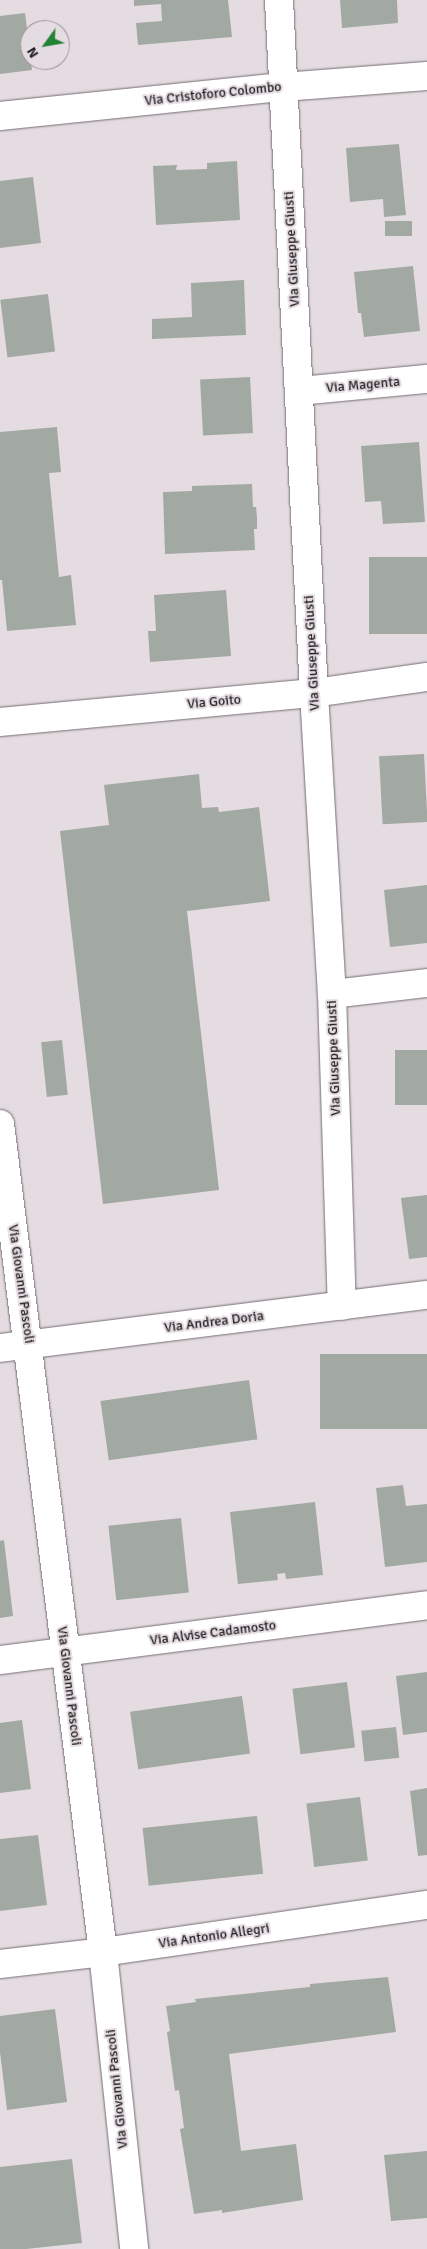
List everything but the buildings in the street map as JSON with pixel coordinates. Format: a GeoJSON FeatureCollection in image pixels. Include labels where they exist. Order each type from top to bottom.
{"type":"FeatureCollection","features":[{"type":"Feature","properties":{"kind":"street","name":"Via Giuseppe Giusti"},"geometry":{"type":"LineString","coordinates":[[278,0],[314,693],[332,994],[342,1306]]}},
{"type":"Feature","properties":{"kind":"street","name":"Via Cristoforo Colombo"},"geometry":{"type":"LineString","coordinates":[[0,116],[283,87],[427,76]]}},
{"type":"Feature","properties":{"kind":"street","name":"Via Magenta"},"geometry":{"type":"LineString","coordinates":[[299,391],[427,379]]}},
{"type":"Feature","properties":{"kind":"street","name":"Via Goito"},"geometry":{"type":"LineString","coordinates":[[0,722],[314,693],[427,677]]}},
{"type":"Feature","properties":{"kind":"street"},"geometry":{"type":"LineString","coordinates":[[332,994],[427,983]]}},
{"type":"Feature","properties":{"kind":"street","name":"Via Giovanni Pascoli"},"geometry":{"type":"LineString","coordinates":[[0,1124],[29,1344],[103,1952],[134,2249]]}},
{"type":"Feature","properties":{"kind":"street","name":"Via Andrea Doria"},"geometry":{"type":"LineString","coordinates":[[0,1348],[427,1295]]}},
{"type":"Feature","properties":{"kind":"street","name":"Via Alvise Cadamosto"},"geometry":{"type":"LineString","coordinates":[[0,1660],[427,1605]]}},
{"type":"Feature","properties":{"kind":"street","name":"Via Antonio Allegri"},"geometry":{"type":"LineString","coordinates":[[0,1964],[103,1952],[427,1905]]}}]}
